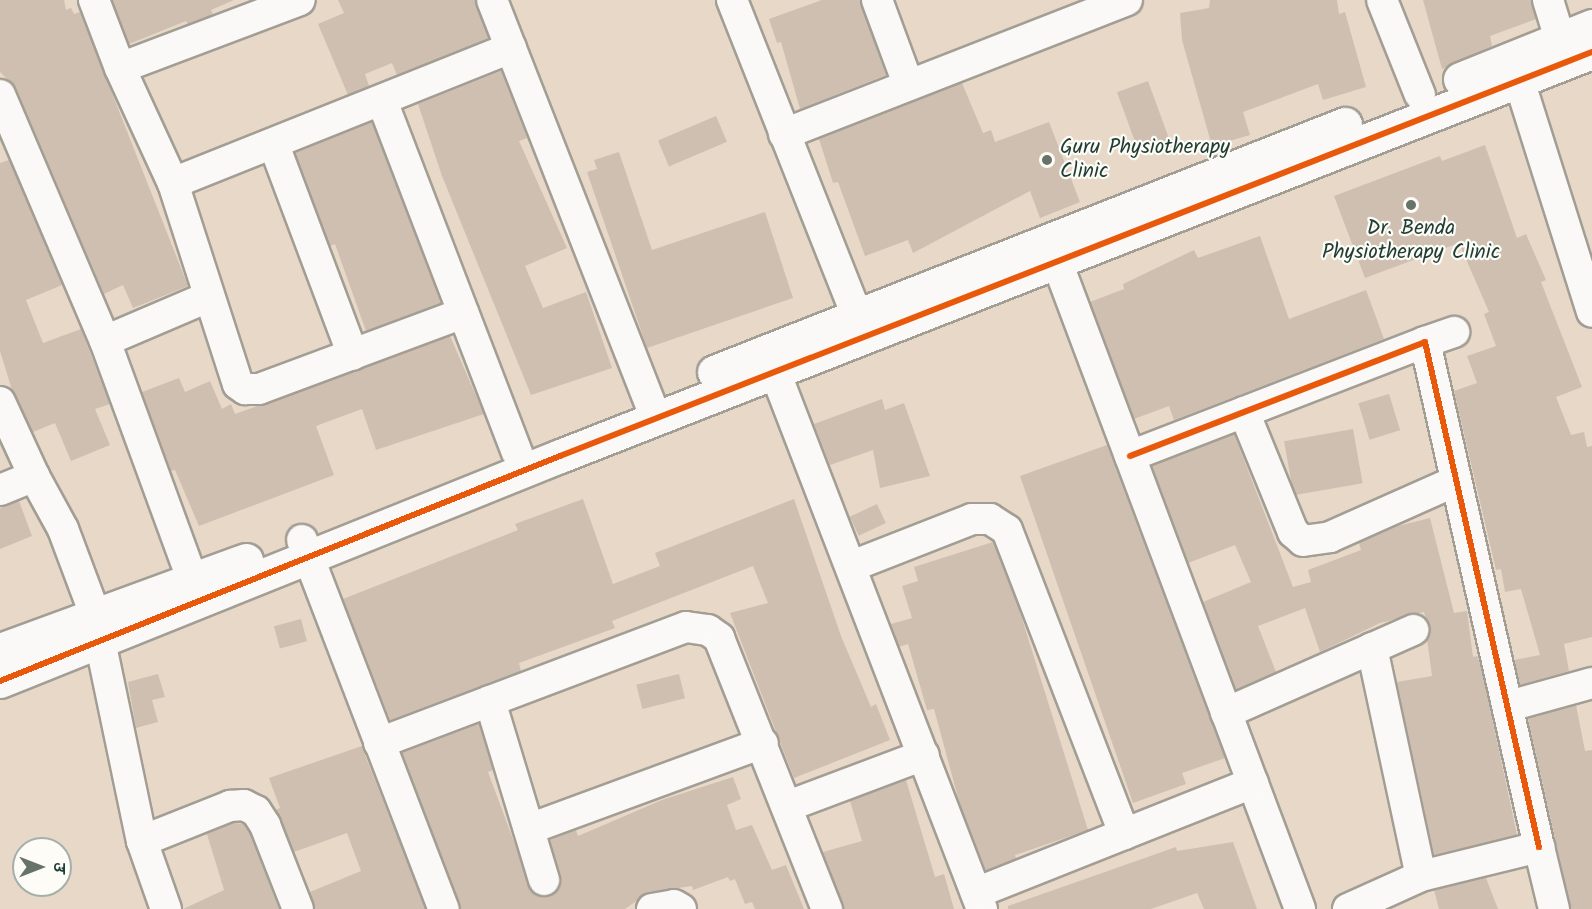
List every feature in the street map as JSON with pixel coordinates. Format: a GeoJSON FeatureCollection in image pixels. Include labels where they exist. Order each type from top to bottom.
{"type":"FeatureCollection","features":[{"type":"Feature","properties":{"kind":"street"},"geometry":{"type":"LineString","coordinates":[[94,0],[120,68],[173,183],[238,384],[245,389],[259,389],[463,313]]}},
{"type":"Feature","properties":{"kind":"street"},"geometry":{"type":"LineString","coordinates":[[120,68],[300,0]]}},
{"type":"Feature","properties":{"kind":"street"},"geometry":{"type":"LineString","coordinates":[[492,0],[652,409]]}},
{"type":"Feature","properties":{"kind":"street"},"geometry":{"type":"LineString","coordinates":[[732,0],[857,316]]}},
{"type":"Feature","properties":{"kind":"street"},"geometry":{"type":"LineString","coordinates":[[877,0],[908,84]]}},
{"type":"Feature","properties":{"kind":"street"},"geometry":{"type":"LineString","coordinates":[[1382,0],[1420,95]]}},
{"type":"Feature","properties":{"kind":"street"},"geometry":{"type":"LineString","coordinates":[[1548,0],[1560,39]]}},
{"type":"Feature","properties":{"kind":"street"},"geometry":{"type":"LineString","coordinates":[[784,135],[1108,3]]}},
{"type":"Feature","properties":{"kind":"street"},"geometry":{"type":"LineString","coordinates":[[0,650],[97,627],[304,549],[772,361],[1058,262],[1517,69],[1560,39],[1592,26]]}},
{"type":"Feature","properties":{"kind":"street"},"geometry":{"type":"LineString","coordinates":[[173,183],[274,146],[511,48]]}},
{"type":"Feature","properties":{"kind":"street"},"geometry":{"type":"LineString","coordinates":[[772,361],[857,316],[1080,225],[1420,95],[1592,52]]}},
{"type":"Feature","properties":{"kind":"street"},"geometry":{"type":"LineString","coordinates":[[1517,69],[1592,312]]}},
{"type":"Feature","properties":{"kind":"street"},"geometry":{"type":"LineString","coordinates":[[382,101],[517,453]]}},
{"type":"Feature","properties":{"kind":"street"},"geometry":{"type":"LineString","coordinates":[[2,107],[105,341],[192,579]]}},
{"type":"Feature","properties":{"kind":"street"},"geometry":{"type":"LineString","coordinates":[[274,146],[353,355]]}},
{"type":"Feature","properties":{"kind":"street"},"geometry":{"type":"LineString","coordinates":[[1058,262],[1300,909]]}},
{"type":"Feature","properties":{"kind":"street"},"geometry":{"type":"LineString","coordinates":[[105,341],[208,297]]}},
{"type":"Feature","properties":{"kind":"street"},"geometry":{"type":"LineString","coordinates":[[1130,456],[1454,332]]}},
{"type":"Feature","properties":{"kind":"street"},"geometry":{"type":"LineString","coordinates":[[1425,342],[1554,909]]}},
{"type":"Feature","properties":{"kind":"street"},"geometry":{"type":"LineString","coordinates":[[772,361],[979,901],[1124,834],[1253,783]]}},
{"type":"Feature","properties":{"kind":"street"},"geometry":{"type":"LineString","coordinates":[[0,402],[34,476],[63,529],[97,627],[142,842],[166,909]]}},
{"type":"Feature","properties":{"kind":"street"},"geometry":{"type":"LineString","coordinates":[[0,681],[97,627],[192,579],[304,549],[517,453],[652,409]]}},
{"type":"Feature","properties":{"kind":"street"},"geometry":{"type":"LineString","coordinates":[[1244,412],[1293,532],[1303,541],[1330,537],[1456,481]]}},
{"type":"Feature","properties":{"kind":"street"},"geometry":{"type":"LineString","coordinates":[[0,490],[34,476]]}},
{"type":"Feature","properties":{"kind":"street"},"geometry":{"type":"LineString","coordinates":[[852,566],[972,519],[990,519],[1007,530],[1124,834]]}},
{"type":"Feature","properties":{"kind":"street"},"geometry":{"type":"LineString","coordinates":[[304,549],[444,909]]}},
{"type":"Feature","properties":{"kind":"street"},"geometry":{"type":"LineString","coordinates":[[379,743],[686,627],[708,630],[719,638],[763,743],[827,909]]}},
{"type":"Feature","properties":{"kind":"street"},"geometry":{"type":"LineString","coordinates":[[1226,713],[1413,630]]}},
{"type":"Feature","properties":{"kind":"street"},"geometry":{"type":"LineString","coordinates":[[1372,648],[1421,876]]}},
{"type":"Feature","properties":{"kind":"street"},"geometry":{"type":"LineString","coordinates":[[1509,705],[1592,683]]}},
{"type":"Feature","properties":{"kind":"street"},"geometry":{"type":"LineString","coordinates":[[490,700],[543,880]]}},
{"type":"Feature","properties":{"kind":"street"},"geometry":{"type":"LineString","coordinates":[[529,829],[763,743]]}},
{"type":"Feature","properties":{"kind":"street"},"geometry":{"type":"LineString","coordinates":[[788,806],[924,755]]}},
{"type":"Feature","properties":{"kind":"street"},"geometry":{"type":"LineString","coordinates":[[142,842],[230,806],[244,805],[256,811],[265,825],[298,909]]}},
{"type":"Feature","properties":{"kind":"street"},"geometry":{"type":"LineString","coordinates":[[1348,909],[1421,876],[1539,847]]}},
{"type":"Feature","properties":{"kind":"street"},"geometry":{"type":"LineString","coordinates":[[652,909],[674,905],[681,909]]}},
{"type":"Feature","properties":{"kind":"building"},"geometry":{"type":"Polygon","coordinates":[[[0,0],[64,0],[66,10],[71,8],[74,14],[80,12],[188,286],[133,308],[123,285],[104,294],[16,88],[0,72],[0,0]]]}},
{"type":"Feature","properties":{"kind":"building"},"geometry":{"type":"Polygon","coordinates":[[[112,0],[234,0],[211,10],[213,15],[188,24],[186,21],[129,44],[112,0]]]}},
{"type":"Feature","properties":{"kind":"building"},"geometry":{"type":"Polygon","coordinates":[[[338,0],[475,0],[489,38],[397,75],[392,63],[365,74],[369,86],[348,95],[318,24],[344,13],[338,0]]]}},
{"type":"Feature","properties":{"kind":"building"},"geometry":{"type":"Polygon","coordinates":[[[822,0],[860,0],[886,75],[800,109],[781,42],[777,43],[769,19],[822,0]]]}},
{"type":"Feature","properties":{"kind":"building"},"geometry":{"type":"Polygon","coordinates":[[[1210,0],[1337,0],[1339,14],[1345,12],[1366,87],[1323,100],[1318,84],[1243,112],[1250,135],[1212,146],[1182,40],[1180,13],[1209,8],[1210,0]]]}},
{"type":"Feature","properties":{"kind":"building"},"geometry":{"type":"Polygon","coordinates":[[[1423,0],[1531,0],[1536,19],[1490,36],[1492,46],[1442,69],[1423,0]]]}},
{"type":"Feature","properties":{"kind":"building"},"geometry":{"type":"Polygon","coordinates":[[[501,71],[527,138],[519,141],[567,248],[525,266],[543,308],[586,292],[612,368],[531,395],[442,176],[418,104],[501,71]]]}},
{"type":"Feature","properties":{"kind":"building"},"geometry":{"type":"Polygon","coordinates":[[[1148,81],[1170,142],[1139,153],[1117,92],[1148,81]]]}},
{"type":"Feature","properties":{"kind":"building"},"geometry":{"type":"Polygon","coordinates":[[[962,83],[983,133],[991,130],[995,142],[1049,122],[1080,202],[1040,218],[1030,191],[913,253],[908,240],[865,256],[838,182],[833,183],[819,139],[962,83]]]}},
{"type":"Feature","properties":{"kind":"building"},"geometry":{"type":"Polygon","coordinates":[[[716,116],[727,142],[669,166],[658,141],[716,116]]]}},
{"type":"Feature","properties":{"kind":"building"},"geometry":{"type":"Polygon","coordinates":[[[372,122],[441,303],[366,331],[335,244],[330,246],[295,153],[372,122]]]}},
{"type":"Feature","properties":{"kind":"building"},"geometry":{"type":"Polygon","coordinates":[[[1485,145],[1517,238],[1526,234],[1546,280],[1541,282],[1582,387],[1556,397],[1571,435],[1584,432],[1587,447],[1592,446],[1592,637],[1564,644],[1569,671],[1520,685],[1514,660],[1540,655],[1521,589],[1505,592],[1501,569],[1496,570],[1454,391],[1477,383],[1467,356],[1496,346],[1484,314],[1489,312],[1459,243],[1365,278],[1334,196],[1440,156],[1442,161],[1485,145]]]}},
{"type":"Feature","properties":{"kind":"building"},"geometry":{"type":"Polygon","coordinates":[[[619,152],[652,250],[765,212],[793,298],[647,348],[587,172],[597,169],[594,160],[619,152]]]}},
{"type":"Feature","properties":{"kind":"building"},"geometry":{"type":"Polygon","coordinates":[[[9,160],[62,285],[26,300],[43,343],[81,329],[110,404],[95,409],[110,445],[71,461],[55,423],[33,432],[12,390],[0,351],[0,163],[9,160]]]}},
{"type":"Feature","properties":{"kind":"building"},"geometry":{"type":"Polygon","coordinates":[[[1260,236],[1289,319],[1366,290],[1384,339],[1174,420],[1169,406],[1134,419],[1090,302],[1124,289],[1123,284],[1194,250],[1198,258],[1260,236]]]}},
{"type":"Feature","properties":{"kind":"building"},"geometry":{"type":"Polygon","coordinates":[[[450,336],[484,414],[376,450],[362,409],[316,426],[334,475],[199,526],[175,470],[171,471],[142,392],[179,378],[185,392],[210,381],[222,409],[231,404],[235,414],[450,336]]]}},
{"type":"Feature","properties":{"kind":"building"},"geometry":{"type":"Polygon","coordinates":[[[1389,394],[1400,430],[1370,440],[1358,403],[1389,394]]]}},
{"type":"Feature","properties":{"kind":"building"},"geometry":{"type":"Polygon","coordinates":[[[882,399],[885,410],[904,403],[930,476],[880,488],[873,450],[830,465],[814,424],[882,399]]]}},
{"type":"Feature","properties":{"kind":"building"},"geometry":{"type":"Polygon","coordinates":[[[1353,429],[1363,483],[1294,495],[1284,441],[1353,429]]]}},
{"type":"Feature","properties":{"kind":"building"},"geometry":{"type":"Polygon","coordinates":[[[1234,434],[1293,587],[1311,582],[1308,570],[1361,550],[1359,543],[1398,526],[1430,518],[1454,613],[1467,611],[1473,657],[1477,656],[1481,666],[1517,835],[1434,855],[1397,682],[1432,676],[1427,639],[1430,631],[1424,612],[1380,623],[1320,652],[1305,608],[1258,626],[1276,672],[1236,690],[1203,602],[1251,582],[1235,545],[1188,563],[1152,466],[1234,434]]]}},
{"type":"Feature","properties":{"kind":"building"},"geometry":{"type":"Polygon","coordinates":[[[1107,445],[1225,758],[1182,773],[1186,784],[1133,803],[1020,476],[1107,445]]]}},
{"type":"Feature","properties":{"kind":"building"},"geometry":{"type":"Polygon","coordinates":[[[583,499],[613,584],[660,566],[655,553],[794,499],[841,636],[871,707],[876,704],[890,740],[794,778],[730,613],[768,603],[753,566],[612,621],[615,628],[519,663],[521,671],[390,720],[343,599],[518,530],[515,524],[583,499]]]}},
{"type":"Feature","properties":{"kind":"building"},"geometry":{"type":"Polygon","coordinates":[[[19,501],[32,536],[0,549],[0,508],[19,501]]]}},
{"type":"Feature","properties":{"kind":"building"},"geometry":{"type":"Polygon","coordinates":[[[877,504],[886,523],[859,536],[850,517],[877,504]]]}},
{"type":"Feature","properties":{"kind":"building"},"geometry":{"type":"Polygon","coordinates":[[[993,542],[1018,606],[1088,830],[1015,855],[1016,859],[986,871],[960,805],[934,709],[927,710],[908,644],[899,647],[891,624],[912,618],[902,586],[918,581],[914,567],[993,542]]]}},
{"type":"Feature","properties":{"kind":"building"},"geometry":{"type":"Polygon","coordinates":[[[301,619],[307,641],[280,648],[274,626],[301,619]]]}},
{"type":"Feature","properties":{"kind":"building"},"geometry":{"type":"Polygon","coordinates":[[[158,674],[165,697],[152,700],[158,722],[136,728],[128,682],[158,674]]]}},
{"type":"Feature","properties":{"kind":"building"},"geometry":{"type":"Polygon","coordinates":[[[679,674],[685,698],[642,709],[636,685],[679,674]]]}},
{"type":"Feature","properties":{"kind":"building"},"geometry":{"type":"Polygon","coordinates":[[[1576,705],[1585,751],[1592,750],[1592,909],[1571,909],[1528,719],[1576,705]]]}},
{"type":"Feature","properties":{"kind":"building"},"geometry":{"type":"Polygon","coordinates":[[[479,724],[493,770],[488,772],[533,893],[550,896],[561,884],[550,840],[576,830],[578,836],[662,800],[733,777],[741,799],[727,805],[736,830],[752,825],[772,870],[786,865],[804,909],[755,909],[752,902],[745,904],[735,879],[730,881],[728,877],[693,890],[692,886],[649,892],[625,909],[461,909],[402,753],[479,724]]]}},
{"type":"Feature","properties":{"kind":"building"},"geometry":{"type":"Polygon","coordinates":[[[362,746],[426,909],[315,909],[310,892],[361,871],[347,833],[294,852],[276,810],[280,808],[269,778],[362,746]]]}},
{"type":"Feature","properties":{"kind":"building"},"geometry":{"type":"Polygon","coordinates":[[[906,780],[935,877],[944,874],[954,909],[844,909],[823,852],[862,841],[850,801],[906,780]]]}},
{"type":"Feature","properties":{"kind":"building"},"geometry":{"type":"Polygon","coordinates":[[[234,823],[244,824],[250,833],[279,909],[183,909],[224,890],[207,834],[234,823]]]}},
{"type":"Feature","properties":{"kind":"building"},"geometry":{"type":"Polygon","coordinates":[[[1233,842],[1257,909],[1204,909],[1197,893],[1151,909],[1008,909],[1008,906],[1176,847],[1177,851],[1233,842]]]}},
{"type":"Feature","properties":{"kind":"building"},"geometry":{"type":"Polygon","coordinates":[[[1486,878],[1498,909],[1439,909],[1434,890],[1486,878]]]}},
{"type":"Feature","properties":{"kind":"cycle path"},"geometry":{"type":"LineString","coordinates":[[0,681],[560,456],[1592,52]]}},
{"type":"Feature","properties":{"kind":"cycle path"},"geometry":{"type":"LineString","coordinates":[[1130,456],[1425,342],[1539,847]]}},
{"type":"Feature","properties":{"kind":"place","name":"Guru Physiotherapy Clinic"},"geometry":{"type":"Point","coordinates":[1047,160]}},
{"type":"Feature","properties":{"kind":"place","name":"Dr. Benda Physiotherapy Clinic"},"geometry":{"type":"Point","coordinates":[1411,205]}}]}
